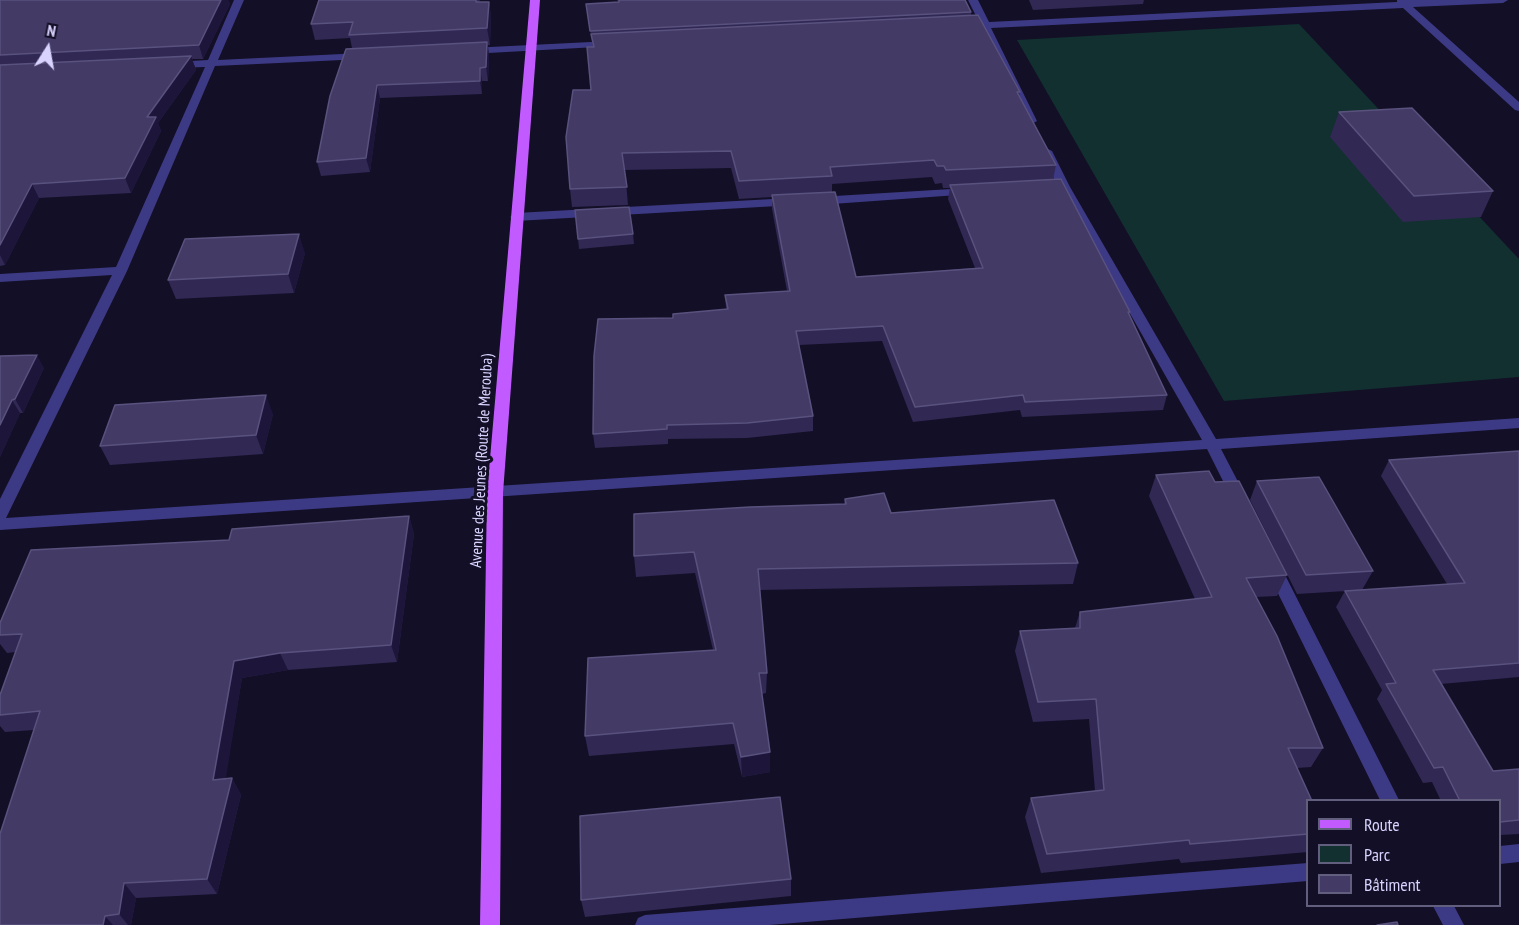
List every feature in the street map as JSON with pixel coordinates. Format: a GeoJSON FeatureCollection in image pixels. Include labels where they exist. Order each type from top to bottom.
{"type":"FeatureCollection","features":[{"type":"Feature","properties":{"kind":"main road","name":"Avenue des Jeunes (Route de Merouba)"},"geometry":{"type":"LineString","coordinates":[[490,925],[495,493],[535,0]]}},
{"type":"Feature","properties":{"kind":"street"},"geometry":{"type":"LineString","coordinates":[[0,514],[121,271],[239,0]]}},
{"type":"Feature","properties":{"kind":"street"},"geometry":{"type":"LineString","coordinates":[[973,0],[1058,188],[1210,442],[1242,506]]}},
{"type":"Feature","properties":{"kind":"street"},"geometry":{"type":"LineString","coordinates":[[950,27],[1402,2],[1503,0]]}},
{"type":"Feature","properties":{"kind":"street"},"geometry":{"type":"LineString","coordinates":[[1402,2],[1519,108]]}},
{"type":"Feature","properties":{"kind":"street"},"geometry":{"type":"LineString","coordinates":[[459,51],[623,43]]}},
{"type":"Feature","properties":{"kind":"street"},"geometry":{"type":"LineString","coordinates":[[165,66],[377,56]]}},
{"type":"Feature","properties":{"kind":"street"},"geometry":{"type":"LineString","coordinates":[[516,217],[980,192]]}},
{"type":"Feature","properties":{"kind":"street"},"geometry":{"type":"LineString","coordinates":[[0,278],[121,271]]}},
{"type":"Feature","properties":{"kind":"street"},"geometry":{"type":"LineString","coordinates":[[0,524],[495,493],[1210,442],[1519,423]]}},
{"type":"Feature","properties":{"kind":"street"},"geometry":{"type":"LineString","coordinates":[[1269,558],[1389,799]]}},
{"type":"Feature","properties":{"kind":"street"},"geometry":{"type":"LineString","coordinates":[[1501,855],[1519,854]]}},
{"type":"Feature","properties":{"kind":"street"},"geometry":{"type":"LineString","coordinates":[[645,925],[1306,872]]}},
{"type":"Feature","properties":{"kind":"street"},"geometry":{"type":"LineString","coordinates":[[1444,907],[1454,925]]}},
{"type":"Feature","properties":{"kind":"green space"},"geometry":{"type":"Polygon","coordinates":[[[1299,24],[1519,259],[1519,377],[1224,401],[1017,40],[1299,24]]]}},
{"type":"Feature","properties":{"kind":"building"},"geometry":{"type":"Polygon","coordinates":[[[0,0],[221,0],[199,45],[0,55],[0,0]]]}},
{"type":"Feature","properties":{"kind":"building"},"geometry":{"type":"Polygon","coordinates":[[[319,0],[476,0],[476,2],[489,2],[487,28],[349,35],[353,22],[311,24],[319,0]]]}},
{"type":"Feature","properties":{"kind":"building"},"geometry":{"type":"Polygon","coordinates":[[[619,0],[965,0],[971,12],[590,31],[586,4],[619,2],[619,0]]]}},
{"type":"Feature","properties":{"kind":"building"},"geometry":{"type":"Polygon","coordinates":[[[978,15],[1056,165],[946,170],[944,166],[937,166],[934,160],[830,167],[832,176],[739,181],[731,151],[622,153],[627,187],[570,189],[566,137],[573,90],[591,90],[587,47],[594,47],[591,34],[978,15]]]}},
{"type":"Feature","properties":{"kind":"building"},"geometry":{"type":"Polygon","coordinates":[[[487,42],[486,67],[480,68],[480,81],[377,85],[366,158],[317,162],[330,96],[346,49],[487,42]]]}},
{"type":"Feature","properties":{"kind":"building"},"geometry":{"type":"Polygon","coordinates":[[[191,56],[147,117],[156,117],[125,178],[32,184],[0,245],[0,65],[191,56]]]}},
{"type":"Feature","properties":{"kind":"building"},"geometry":{"type":"Polygon","coordinates":[[[1412,108],[1493,191],[1414,196],[1339,112],[1412,108]]]}},
{"type":"Feature","properties":{"kind":"building"},"geometry":{"type":"Polygon","coordinates":[[[1061,179],[1130,312],[1128,312],[1167,395],[1025,402],[1023,395],[915,407],[883,326],[796,331],[813,416],[747,423],[667,425],[667,429],[593,434],[594,356],[598,319],[673,318],[673,314],[728,309],[725,295],[790,291],[772,195],[835,192],[856,277],[983,268],[950,185],[1061,179]]]}},
{"type":"Feature","properties":{"kind":"building"},"geometry":{"type":"Polygon","coordinates":[[[629,207],[633,234],[578,239],[575,210],[629,207]]]}},
{"type":"Feature","properties":{"kind":"building"},"geometry":{"type":"Polygon","coordinates":[[[299,234],[288,274],[168,280],[185,239],[299,234]]]}},
{"type":"Feature","properties":{"kind":"building"},"geometry":{"type":"Polygon","coordinates":[[[37,355],[15,399],[12,400],[0,425],[0,356],[37,355]]]}},
{"type":"Feature","properties":{"kind":"building"},"geometry":{"type":"Polygon","coordinates":[[[266,395],[256,435],[100,446],[115,405],[266,395]]]}},
{"type":"Feature","properties":{"kind":"building"},"geometry":{"type":"Polygon","coordinates":[[[1519,451],[1519,663],[1433,670],[1493,771],[1519,769],[1519,820],[1501,822],[1501,799],[1459,799],[1443,767],[1434,768],[1386,684],[1396,683],[1345,591],[1465,583],[1389,460],[1519,451]]]}},
{"type":"Feature","properties":{"kind":"building"},"geometry":{"type":"Polygon","coordinates":[[[1209,471],[1215,482],[1239,481],[1287,575],[1246,578],[1277,636],[1323,748],[1288,748],[1311,799],[1306,799],[1306,834],[1190,844],[1189,840],[1047,854],[1031,798],[1104,790],[1096,699],[1038,702],[1020,631],[1080,628],[1080,612],[1212,597],[1156,475],[1209,471]]]}},
{"type":"Feature","properties":{"kind":"building"},"geometry":{"type":"Polygon","coordinates":[[[1319,477],[1373,571],[1306,575],[1257,481],[1319,477]]]}},
{"type":"Feature","properties":{"kind":"building"},"geometry":{"type":"Polygon","coordinates":[[[884,493],[891,513],[1054,500],[1078,563],[758,569],[767,673],[759,673],[770,752],[741,757],[733,723],[585,736],[588,658],[716,650],[694,552],[634,556],[634,514],[846,504],[845,499],[884,493]]]}},
{"type":"Feature","properties":{"kind":"building"},"geometry":{"type":"Polygon","coordinates":[[[409,516],[391,645],[280,653],[234,661],[213,780],[232,778],[207,879],[124,883],[119,914],[105,916],[103,925],[0,925],[0,834],[40,711],[0,715],[0,695],[22,634],[0,635],[0,623],[31,550],[229,540],[232,529],[409,516]]]}},
{"type":"Feature","properties":{"kind":"building"},"geometry":{"type":"Polygon","coordinates":[[[780,797],[791,879],[581,900],[580,816],[780,797]]]}},
{"type":"Feature","properties":{"kind":"building"},"geometry":{"type":"Polygon","coordinates":[[[1397,922],[1398,925],[1377,925],[1397,922]]]}}]}
